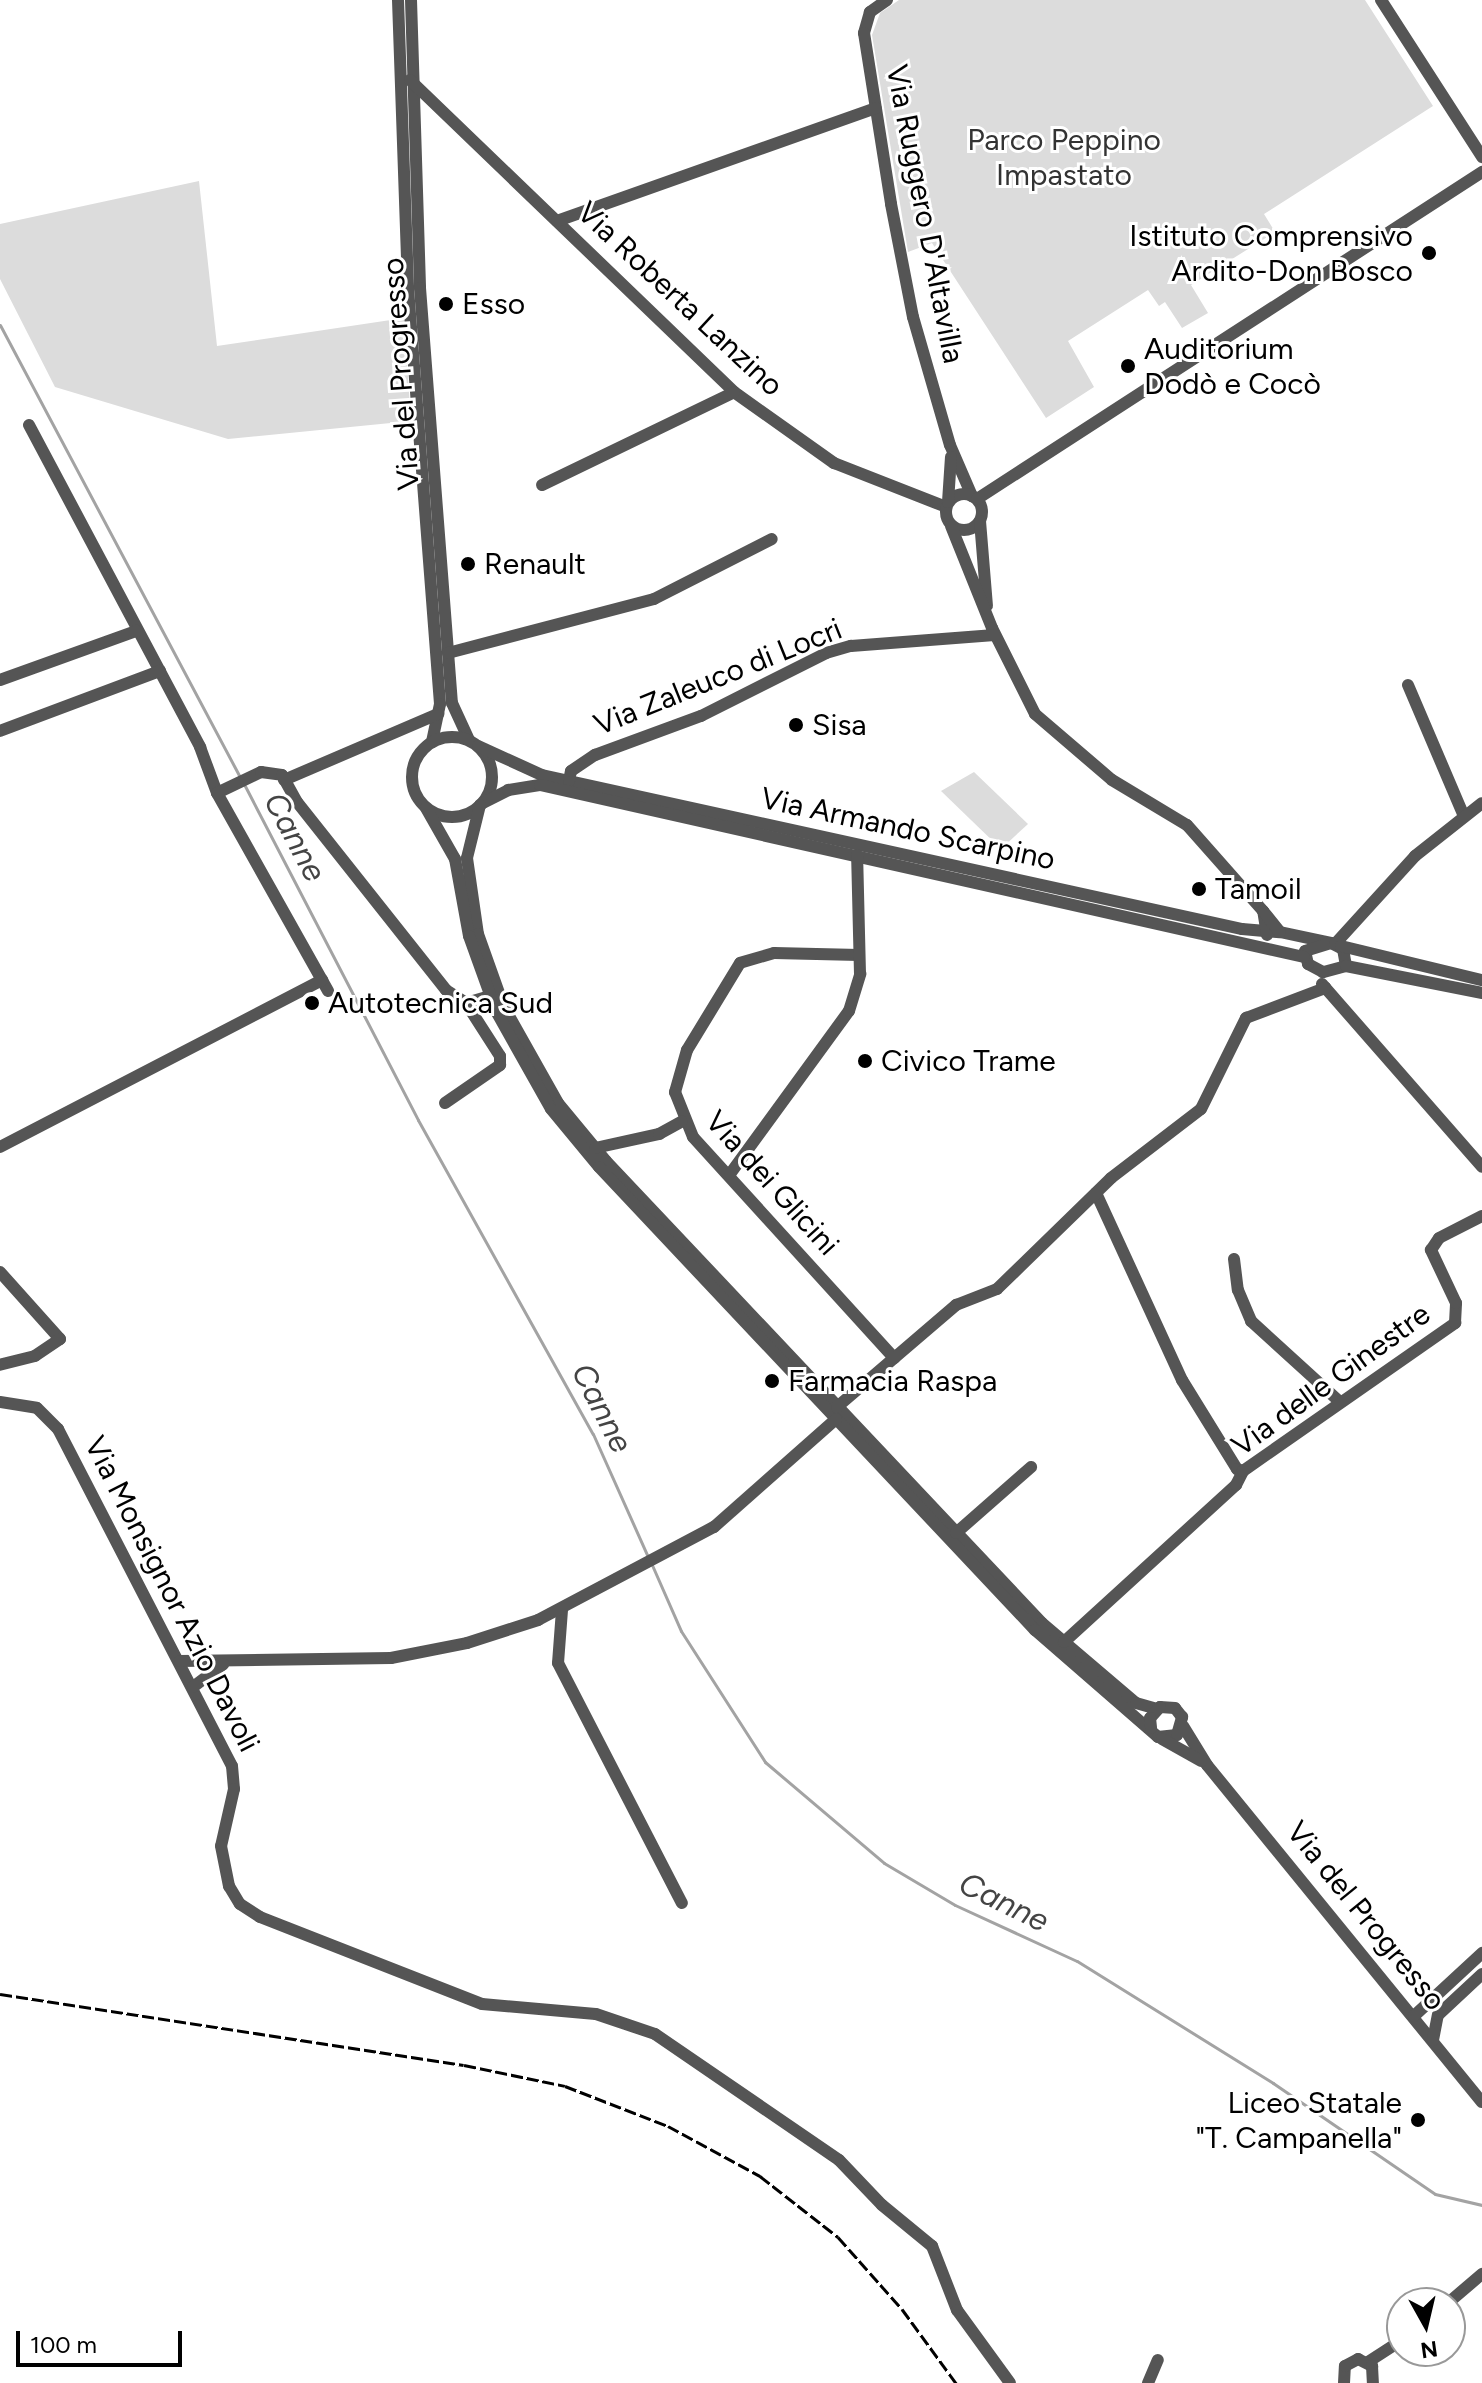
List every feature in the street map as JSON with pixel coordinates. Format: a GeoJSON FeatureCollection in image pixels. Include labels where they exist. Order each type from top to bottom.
{"type":"FeatureCollection","features":[{"type":"Feature","properties":{"kind":"street","name":"Via del Progresso"},"geometry":{"type":"LineString","coordinates":[[398,0],[408,288],[438,714],[432,742]]}},
{"type":"Feature","properties":{"kind":"street","name":"Via del Progresso"},"geometry":{"type":"LineString","coordinates":[[411,0],[410,80],[452,703],[473,743]]}},
{"type":"Feature","properties":{"kind":"street","name":"Via Ruggero D'Altavilla"},"geometry":{"type":"LineString","coordinates":[[887,0],[870,12],[864,33],[876,108],[913,317],[950,445],[974,498]]}},
{"type":"Feature","properties":{"kind":"street"},"geometry":{"type":"LineString","coordinates":[[1381,0],[1482,157]]}},
{"type":"Feature","properties":{"kind":"street","name":"Via Roberta Lanzino"},"geometry":{"type":"LineString","coordinates":[[410,80],[734,392],[834,463],[947,505]]}},
{"type":"Feature","properties":{"kind":"street"},"geometry":{"type":"LineString","coordinates":[[557,221],[876,108]]}},
{"type":"Feature","properties":{"kind":"street"},"geometry":{"type":"LineString","coordinates":[[1280,932],[1187,825],[1112,780],[1035,714],[993,632],[951,526],[947,505],[956,496],[974,498],[1482,172]]}},
{"type":"Feature","properties":{"kind":"street"},"geometry":{"type":"LineString","coordinates":[[542,485],[734,392]]}},
{"type":"Feature","properties":{"kind":"street"},"geometry":{"type":"LineString","coordinates":[[0,1147],[325,986],[217,793],[160,671],[29,425]]}},
{"type":"Feature","properties":{"kind":"street","name":"Via Ruggero D'Altavilla"},"geometry":{"type":"LineString","coordinates":[[947,505],[950,445]]}},
{"type":"Feature","properties":{"kind":"street"},"geometry":{"type":"LineString","coordinates":[[974,498],[980,521],[993,632]]}},
{"type":"Feature","properties":{"kind":"street"},"geometry":{"type":"LineString","coordinates":[[951,526],[966,531],[980,521]]}},
{"type":"Feature","properties":{"kind":"street"},"geometry":{"type":"LineString","coordinates":[[448,653],[654,599],[772,539]]}},
{"type":"Feature","properties":{"kind":"street"},"geometry":{"type":"LineString","coordinates":[[0,680],[136,631]]}},
{"type":"Feature","properties":{"kind":"street","name":"Via Zaleuco di Locri"},"geometry":{"type":"LineString","coordinates":[[569,781],[571,771],[595,755],[701,716],[826,653],[851,646],[993,632]]}},
{"type":"Feature","properties":{"kind":"street"},"geometry":{"type":"LineString","coordinates":[[0,731],[160,671]]}},
{"type":"Feature","properties":{"kind":"street"},"geometry":{"type":"LineString","coordinates":[[1408,685],[1464,816]]}},
{"type":"Feature","properties":{"kind":"street"},"geometry":{"type":"LineString","coordinates":[[284,780],[438,714]]}},
{"type":"Feature","properties":{"kind":"street"},"geometry":{"type":"LineString","coordinates":[[1207,1765],[1162,1739],[1035,1630],[836,1413],[595,1148],[538,1074],[490,973],[478,934],[467,858],[492,780],[473,743],[432,742],[422,750],[412,773],[418,798],[455,859],[469,936],[490,996],[530,1078],[574,1137],[836,1413],[1064,1642],[1136,1703],[1157,1709],[1175,1708],[1207,1765]]}},
{"type":"Feature","properties":{"kind":"street","name":"Via Armando Scarpino"},"geometry":{"type":"LineString","coordinates":[[473,743],[569,781],[1263,931],[1280,932],[1482,983]]}},
{"type":"Feature","properties":{"kind":"street"},"geometry":{"type":"LineString","coordinates":[[217,793],[261,772],[284,780],[446,990],[466,1003],[500,1056],[500,1065],[445,1103]]}},
{"type":"Feature","properties":{"kind":"street","name":"Via Armando Scarpino"},"geometry":{"type":"LineString","coordinates":[[482,804],[508,790],[540,785],[1304,957]]}},
{"type":"Feature","properties":{"kind":"street"},"geometry":{"type":"LineString","coordinates":[[1334,944],[1406,864],[1482,803]]}},
{"type":"Feature","properties":{"kind":"street"},"geometry":{"type":"LineString","coordinates":[[426,808],[459,816],[482,804]]}},
{"type":"Feature","properties":{"kind":"street"},"geometry":{"type":"LineString","coordinates":[[730,1174],[849,1011],[859,955],[857,855]]}},
{"type":"Feature","properties":{"kind":"street"},"geometry":{"type":"LineString","coordinates":[[1263,911],[1263,931],[1281,952]]}},
{"type":"Feature","properties":{"kind":"street"},"geometry":{"type":"LineString","coordinates":[[1315,970],[1333,972],[1346,966],[1346,954],[1334,944],[1313,945],[1304,957],[1325,988],[1482,1167]]}},
{"type":"Feature","properties":{"kind":"street","name":"Via dei Glicini"},"geometry":{"type":"LineString","coordinates":[[859,955],[774,953],[740,963],[677,1073],[675,1092],[682,1121],[894,1358]]}},
{"type":"Feature","properties":{"kind":"street","name":"Via Armando Scarpino"},"geometry":{"type":"LineString","coordinates":[[1346,966],[1482,983]]}},
{"type":"Feature","properties":{"kind":"street"},"geometry":{"type":"LineString","coordinates":[[1333,972],[1341,1005]]}},
{"type":"Feature","properties":{"kind":"street"},"geometry":{"type":"LineString","coordinates":[[180,1661],[223,1664],[391,1658],[467,1643],[562,1610],[685,1545],[756,1492],[894,1358],[956,1305],[997,1289],[1096,1193],[1201,1109],[1246,1018],[1325,988]]}},
{"type":"Feature","properties":{"kind":"street"},"geometry":{"type":"LineString","coordinates":[[466,1003],[490,996]]}},
{"type":"Feature","properties":{"kind":"street"},"geometry":{"type":"LineString","coordinates":[[595,1148],[659,1134],[682,1121]]}},
{"type":"Feature","properties":{"kind":"street"},"geometry":{"type":"LineString","coordinates":[[1096,1193],[1182,1380],[1237,1469],[1243,1471]]}},
{"type":"Feature","properties":{"kind":"street","name":"Via delle Ginestre"},"geometry":{"type":"LineString","coordinates":[[1064,1642],[1236,1485],[1243,1471],[1339,1401],[1455,1323],[1456,1303],[1431,1250],[1439,1238],[1482,1216]]}},
{"type":"Feature","properties":{"kind":"street"},"geometry":{"type":"LineString","coordinates":[[1234,1259],[1240,1301],[1251,1321],[1339,1401]]}},
{"type":"Feature","properties":{"kind":"street"},"geometry":{"type":"LineString","coordinates":[[0,1272],[60,1339],[35,1356],[0,1365]]}},
{"type":"Feature","properties":{"kind":"street","name":"Via Monsignor Azio Davoli"},"geometry":{"type":"LineString","coordinates":[[1,1400],[37,1408],[58,1429],[193,1687],[235,1778],[221,1846],[229,1886],[240,1904],[260,1917],[482,2004],[596,2014],[655,2034],[839,2160],[882,2205],[932,2246],[957,2310],[1010,2383]]}},
{"type":"Feature","properties":{"kind":"street"},"geometry":{"type":"LineString","coordinates":[[956,1533],[1031,1467]]}},
{"type":"Feature","properties":{"kind":"street"},"geometry":{"type":"LineString","coordinates":[[562,1610],[558,1663],[682,1903]]}},
{"type":"Feature","properties":{"kind":"street"},"geometry":{"type":"LineString","coordinates":[[193,1687],[223,1664]]}},
{"type":"Feature","properties":{"kind":"street"},"geometry":{"type":"LineString","coordinates":[[1151,1728],[1157,1709]]}},
{"type":"Feature","properties":{"kind":"street"},"geometry":{"type":"LineString","coordinates":[[1162,1739],[1177,1735],[1183,1726]]}},
{"type":"Feature","properties":{"kind":"street","name":"Via del Progresso"},"geometry":{"type":"LineString","coordinates":[[1207,1765],[1482,2102]]}},
{"type":"Feature","properties":{"kind":"street"},"geometry":{"type":"LineString","coordinates":[[1414,2016],[1482,1953]]}},
{"type":"Feature","properties":{"kind":"street"},"geometry":{"type":"LineString","coordinates":[[1433,2040],[1438,2015],[1482,1974]]}},
{"type":"Feature","properties":{"kind":"street"},"geometry":{"type":"LineString","coordinates":[[1466,2288],[1482,2274]]}},
{"type":"Feature","properties":{"kind":"street"},"geometry":{"type":"LineString","coordinates":[[1148,2383],[1158,2360]]}},
{"type":"Feature","properties":{"kind":"street"},"geometry":{"type":"LineString","coordinates":[[1344,2383],[1348,2363],[1374,2369]]}},
{"type":"Feature","properties":{"kind":"green space","name":"Parco Peppino Impastato"},"geometry":{"type":"Polygon","coordinates":[[[899,0],[1365,0],[1433,106],[1264,214],[1275,232],[1191,285],[1208,313],[1182,328],[1165,302],[1159,306],[1148,290],[1068,341],[1094,387],[1046,418],[932,243],[908,252],[872,35],[880,13],[899,0]]]}},
{"type":"Feature","properties":{"kind":"green space"},"geometry":{"type":"Polygon","coordinates":[[[199,181],[217,346],[404,318],[411,421],[228,439],[55,387],[0,279],[0,224],[199,181]]]}},
{"type":"Feature","properties":{"kind":"green space"},"geometry":{"type":"Polygon","coordinates":[[[974,772],[1028,824],[1001,849],[941,791],[974,772]]]}},
{"type":"Feature","properties":{"kind":"waterway","name":"Canne"},"geometry":{"type":"LineString","coordinates":[[0,325],[241,779]]}},
{"type":"Feature","properties":{"kind":"waterway","name":"Canne"},"geometry":{"type":"LineString","coordinates":[[245,786],[418,1120],[593,1434],[649,1559]]}},
{"type":"Feature","properties":{"kind":"waterway","name":"Canne"},"geometry":{"type":"LineString","coordinates":[[652,1565],[681,1631],[765,1762],[884,1863],[955,1905],[1077,1961],[1273,2083],[1435,2194],[1482,2205]]}},
{"type":"Feature","properties":{"kind":"railway"},"geometry":{"type":"LineString","coordinates":[[0,1994],[464,2065],[565,2086],[668,2126],[760,2176],[838,2237],[902,2309],[956,2383]]}},
{"type":"Feature","properties":{"kind":"place","name":"Istituto Comprensivo Ardito-Don Bosco"},"geometry":{"type":"Point","coordinates":[1429,253]}},
{"type":"Feature","properties":{"kind":"place","name":"Esso"},"geometry":{"type":"Point","coordinates":[446,304]}},
{"type":"Feature","properties":{"kind":"place","name":"Auditorium Dodò e Cocò"},"geometry":{"type":"Point","coordinates":[1128,366]}},
{"type":"Feature","properties":{"kind":"place","name":"Renault"},"geometry":{"type":"Point","coordinates":[468,564]}},
{"type":"Feature","properties":{"kind":"place","name":"Sisa"},"geometry":{"type":"Point","coordinates":[796,725]}},
{"type":"Feature","properties":{"kind":"place","name":"Tamoil"},"geometry":{"type":"Point","coordinates":[1199,889]}},
{"type":"Feature","properties":{"kind":"place","name":"Autotecnica Sud"},"geometry":{"type":"Point","coordinates":[312,1003]}},
{"type":"Feature","properties":{"kind":"place","name":"Civico Trame"},"geometry":{"type":"Point","coordinates":[865,1061]}},
{"type":"Feature","properties":{"kind":"place","name":"Farmacia Raspa"},"geometry":{"type":"Point","coordinates":[772,1381]}},
{"type":"Feature","properties":{"kind":"place","name":"Liceo Statale \"T. Campanella\""},"geometry":{"type":"Point","coordinates":[1418,2120]}}]}
